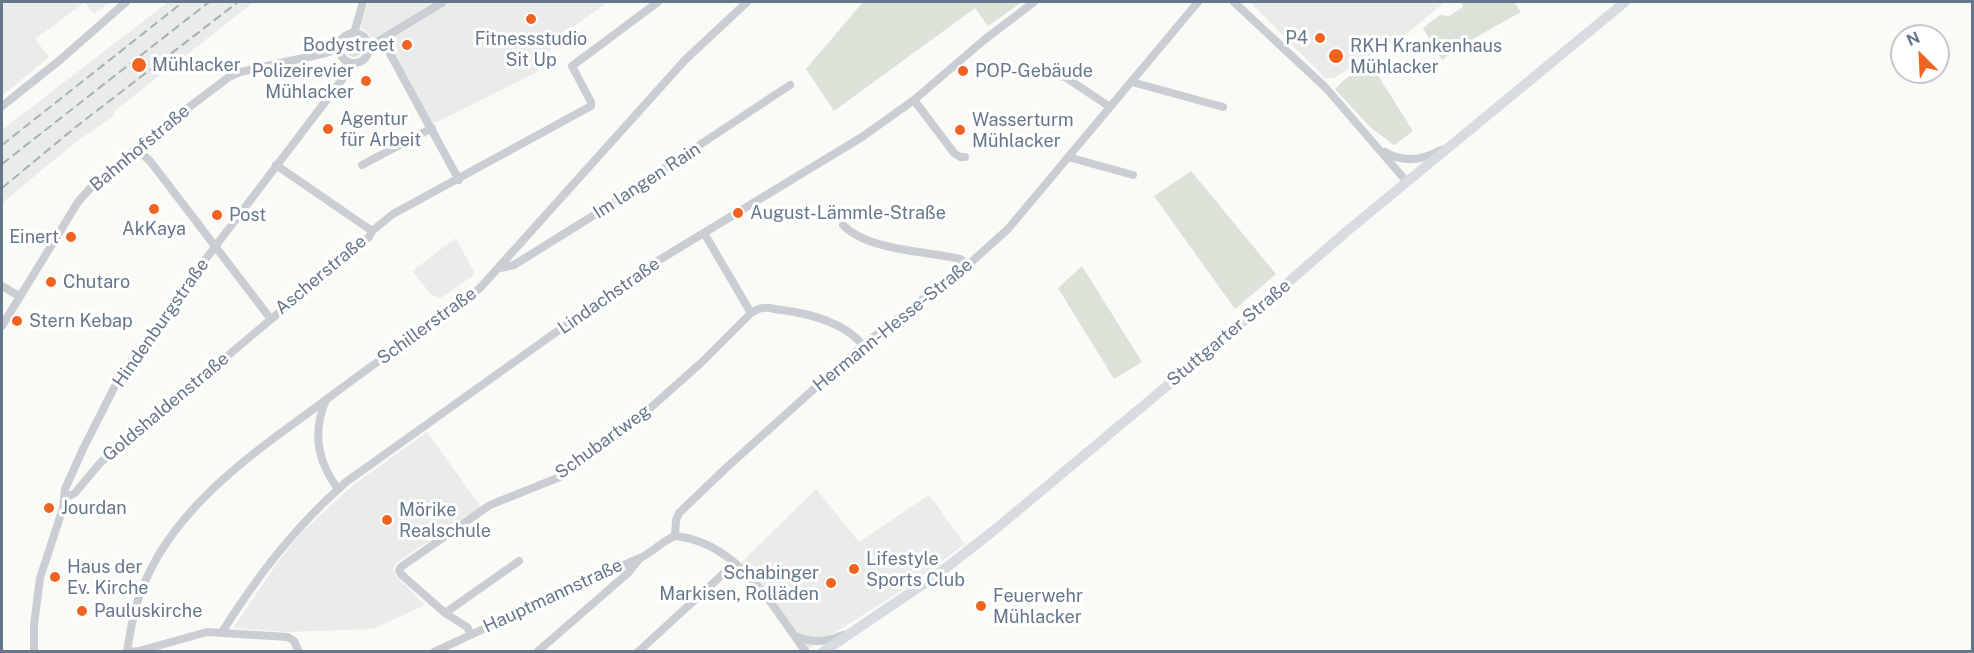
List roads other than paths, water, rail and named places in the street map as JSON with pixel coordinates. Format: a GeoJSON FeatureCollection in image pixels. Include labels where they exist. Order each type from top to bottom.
{"type":"FeatureCollection","features":[{"type":"Feature","properties":{"kind":"main road","name":"Stuttgarter Straße"},"geometry":{"type":"LineString","coordinates":[[823,651],[938,574],[984,539],[1407,182],[1625,2]]}},
{"type":"Feature","properties":{"kind":"street"},"geometry":{"type":"LineString","coordinates":[[2,106],[60,60],[126,2]]}},
{"type":"Feature","properties":{"kind":"street"},"geometry":{"type":"LineString","coordinates":[[354,33],[363,2]]}},
{"type":"Feature","properties":{"kind":"street"},"geometry":{"type":"LineString","coordinates":[[369,47],[443,2]]}},
{"type":"Feature","properties":{"kind":"street","name":"Ascherstraße"},"geometry":{"type":"LineString","coordinates":[[270,318],[369,237],[372,231],[393,214],[591,106],[572,66],[658,2]]}},
{"type":"Feature","properties":{"kind":"street","name":"Schillerstraße"},"geometry":{"type":"LineString","coordinates":[[128,651],[140,593],[162,551],[197,506],[253,453],[464,303],[500,268],[685,60],[747,2]]}},
{"type":"Feature","properties":{"kind":"street","name":"Lindachstraße"},"geometry":{"type":"LineString","coordinates":[[222,632],[288,538],[338,489],[385,453],[646,268],[850,146],[914,100],[992,34],[1035,2]]}},
{"type":"Feature","properties":{"kind":"street"},"geometry":{"type":"LineString","coordinates":[[1234,2],[1326,88],[1407,182]]}},
{"type":"Feature","properties":{"kind":"street","name":"Hermann-Hesse-Straße"},"geometry":{"type":"LineString","coordinates":[[675,536],[679,513],[726,468],[863,345],[968,265],[1008,229],[1197,4]]}},
{"type":"Feature","properties":{"kind":"street"},"geometry":{"type":"LineString","coordinates":[[354,33],[363,35],[369,47],[367,56],[355,63],[350,63],[341,56],[339,48],[342,39],[354,33]]}},
{"type":"Feature","properties":{"kind":"street"},"geometry":{"type":"LineString","coordinates":[[382,39],[459,180]]}},
{"type":"Feature","properties":{"kind":"street","name":"Bahnhofstraße"},"geometry":{"type":"LineString","coordinates":[[2,326],[78,202],[93,185],[147,139],[229,77],[252,68],[308,57],[339,48]]}},
{"type":"Feature","properties":{"kind":"street","name":"Hindenburgstraße"},"geometry":{"type":"LineString","coordinates":[[34,651],[34,625],[40,578],[65,498],[65,489],[119,378],[344,77],[350,63]]}},
{"type":"Feature","properties":{"kind":"street"},"geometry":{"type":"LineString","coordinates":[[1056,75],[1065,76],[1110,107]]}},
{"type":"Feature","properties":{"kind":"street"},"geometry":{"type":"LineString","coordinates":[[1132,82],[1223,107]]}},
{"type":"Feature","properties":{"kind":"street","name":"Im langen Rain"},"geometry":{"type":"LineString","coordinates":[[500,268],[514,265],[591,218],[790,85]]}},
{"type":"Feature","properties":{"kind":"street"},"geometry":{"type":"LineString","coordinates":[[914,100],[954,153],[960,157],[966,157]]}},
{"type":"Feature","properties":{"kind":"street"},"geometry":{"type":"LineString","coordinates":[[362,165],[432,128]]}},
{"type":"Feature","properties":{"kind":"street"},"geometry":{"type":"LineString","coordinates":[[1379,149],[1394,158],[1412,159],[1436,153],[1461,137]]}},
{"type":"Feature","properties":{"kind":"street"},"geometry":{"type":"LineString","coordinates":[[137,149],[150,161],[270,318]]}},
{"type":"Feature","properties":{"kind":"street"},"geometry":{"type":"LineString","coordinates":[[1068,158],[1133,176]]}},
{"type":"Feature","properties":{"kind":"street"},"geometry":{"type":"LineString","coordinates":[[276,165],[372,231]]}},
{"type":"Feature","properties":{"kind":"street"},"geometry":{"type":"LineString","coordinates":[[843,225],[854,235],[869,240],[960,259],[968,265]]}},
{"type":"Feature","properties":{"kind":"street"},"geometry":{"type":"LineString","coordinates":[[705,233],[751,313],[764,308],[817,317],[855,335],[863,345]]}},
{"type":"Feature","properties":{"kind":"street"},"geometry":{"type":"LineString","coordinates":[[2,286],[19,296]]}},
{"type":"Feature","properties":{"kind":"street","name":"Schubartweg"},"geometry":{"type":"LineString","coordinates":[[471,634],[467,627],[445,613],[402,575],[399,571],[401,567],[490,505],[560,477],[570,470],[629,427],[702,362],[751,313]]}},
{"type":"Feature","properties":{"kind":"street","name":"Goldshaldenstraße"},"geometry":{"type":"LineString","coordinates":[[65,498],[75,493],[100,463],[270,318]]}},
{"type":"Feature","properties":{"kind":"street"},"geometry":{"type":"LineString","coordinates":[[326,400],[319,422],[319,454],[327,473],[338,489]]}},
{"type":"Feature","properties":{"kind":"street"},"geometry":{"type":"LineString","coordinates":[[537,651],[628,573],[640,558],[675,536],[702,541],[735,563],[762,591],[806,651]]}},
{"type":"Feature","properties":{"kind":"street","name":"Hauptmannstraße"},"geometry":{"type":"LineString","coordinates":[[434,651],[589,579],[640,558]]}},
{"type":"Feature","properties":{"kind":"street"},"geometry":{"type":"LineString","coordinates":[[445,613],[519,561]]}},
{"type":"Feature","properties":{"kind":"street"},"geometry":{"type":"LineString","coordinates":[[638,651],[735,563]]}},
{"type":"Feature","properties":{"kind":"street"},"geometry":{"type":"LineString","coordinates":[[795,636],[810,642],[821,642],[857,629]]}},
{"type":"Feature","properties":{"kind":"street"},"geometry":{"type":"LineString","coordinates":[[128,651],[140,651],[207,632],[288,637],[294,641],[299,651]]}},
{"type":"Feature","properties":{"kind":"railway"},"geometry":{"type":"LineString","coordinates":[[2,145],[183,2]]}},
{"type":"Feature","properties":{"kind":"railway"},"geometry":{"type":"LineString","coordinates":[[2,164],[209,2]]}},
{"type":"Feature","properties":{"kind":"railway"},"geometry":{"type":"LineString","coordinates":[[2,188],[77,126],[238,2]]}},
{"type":"Feature","properties":{"kind":"place","name":"Fitnessstudio Sit Up"},"geometry":{"type":"Point","coordinates":[531,19]}},
{"type":"Feature","properties":{"kind":"place","name":"P4"},"geometry":{"type":"Point","coordinates":[1320,38]}},
{"type":"Feature","properties":{"kind":"place","name":"Bodystreet"},"geometry":{"type":"Point","coordinates":[407,45]}},
{"type":"Feature","properties":{"kind":"place","name":"RKH Krankenhaus Mühlacker"},"geometry":{"type":"Point","coordinates":[1336,56]}},
{"type":"Feature","properties":{"kind":"place","name":"Mühlacker"},"geometry":{"type":"Point","coordinates":[139,65]}},
{"type":"Feature","properties":{"kind":"place","name":"POP-Gebäude"},"geometry":{"type":"Point","coordinates":[963,71]}},
{"type":"Feature","properties":{"kind":"place","name":"Polizeirevier Mühlacker"},"geometry":{"type":"Point","coordinates":[366,81]}},
{"type":"Feature","properties":{"kind":"place","name":"Agentur für Arbeit"},"geometry":{"type":"Point","coordinates":[328,129]}},
{"type":"Feature","properties":{"kind":"place","name":"Wasserturm Mühlacker"},"geometry":{"type":"Point","coordinates":[960,130]}},
{"type":"Feature","properties":{"kind":"place","name":"AkKaya"},"geometry":{"type":"Point","coordinates":[154,209]}},
{"type":"Feature","properties":{"kind":"place","name":"August-Lämmle-Straße"},"geometry":{"type":"Point","coordinates":[738,213]}},
{"type":"Feature","properties":{"kind":"place","name":"Post"},"geometry":{"type":"Point","coordinates":[217,215]}},
{"type":"Feature","properties":{"kind":"place","name":"Einert"},"geometry":{"type":"Point","coordinates":[71,237]}},
{"type":"Feature","properties":{"kind":"place","name":"Chutaro"},"geometry":{"type":"Point","coordinates":[51,282]}},
{"type":"Feature","properties":{"kind":"place","name":"Stern Kebap"},"geometry":{"type":"Point","coordinates":[17,321]}},
{"type":"Feature","properties":{"kind":"place","name":"Jourdan"},"geometry":{"type":"Point","coordinates":[49,508]}},
{"type":"Feature","properties":{"kind":"place","name":"Mörike Realschule"},"geometry":{"type":"Point","coordinates":[387,520]}},
{"type":"Feature","properties":{"kind":"place","name":"Lifestyle Sports Club"},"geometry":{"type":"Point","coordinates":[854,569]}},
{"type":"Feature","properties":{"kind":"place","name":"Haus der Ev. Kirche"},"geometry":{"type":"Point","coordinates":[55,577]}},
{"type":"Feature","properties":{"kind":"place","name":"Schabinger Markisen, Rolläden"},"geometry":{"type":"Point","coordinates":[831,583]}},
{"type":"Feature","properties":{"kind":"place","name":"Feuerwehr Mühlacker"},"geometry":{"type":"Point","coordinates":[981,606]}},
{"type":"Feature","properties":{"kind":"place","name":"Pauluskirche"},"geometry":{"type":"Point","coordinates":[82,611]}}]}
